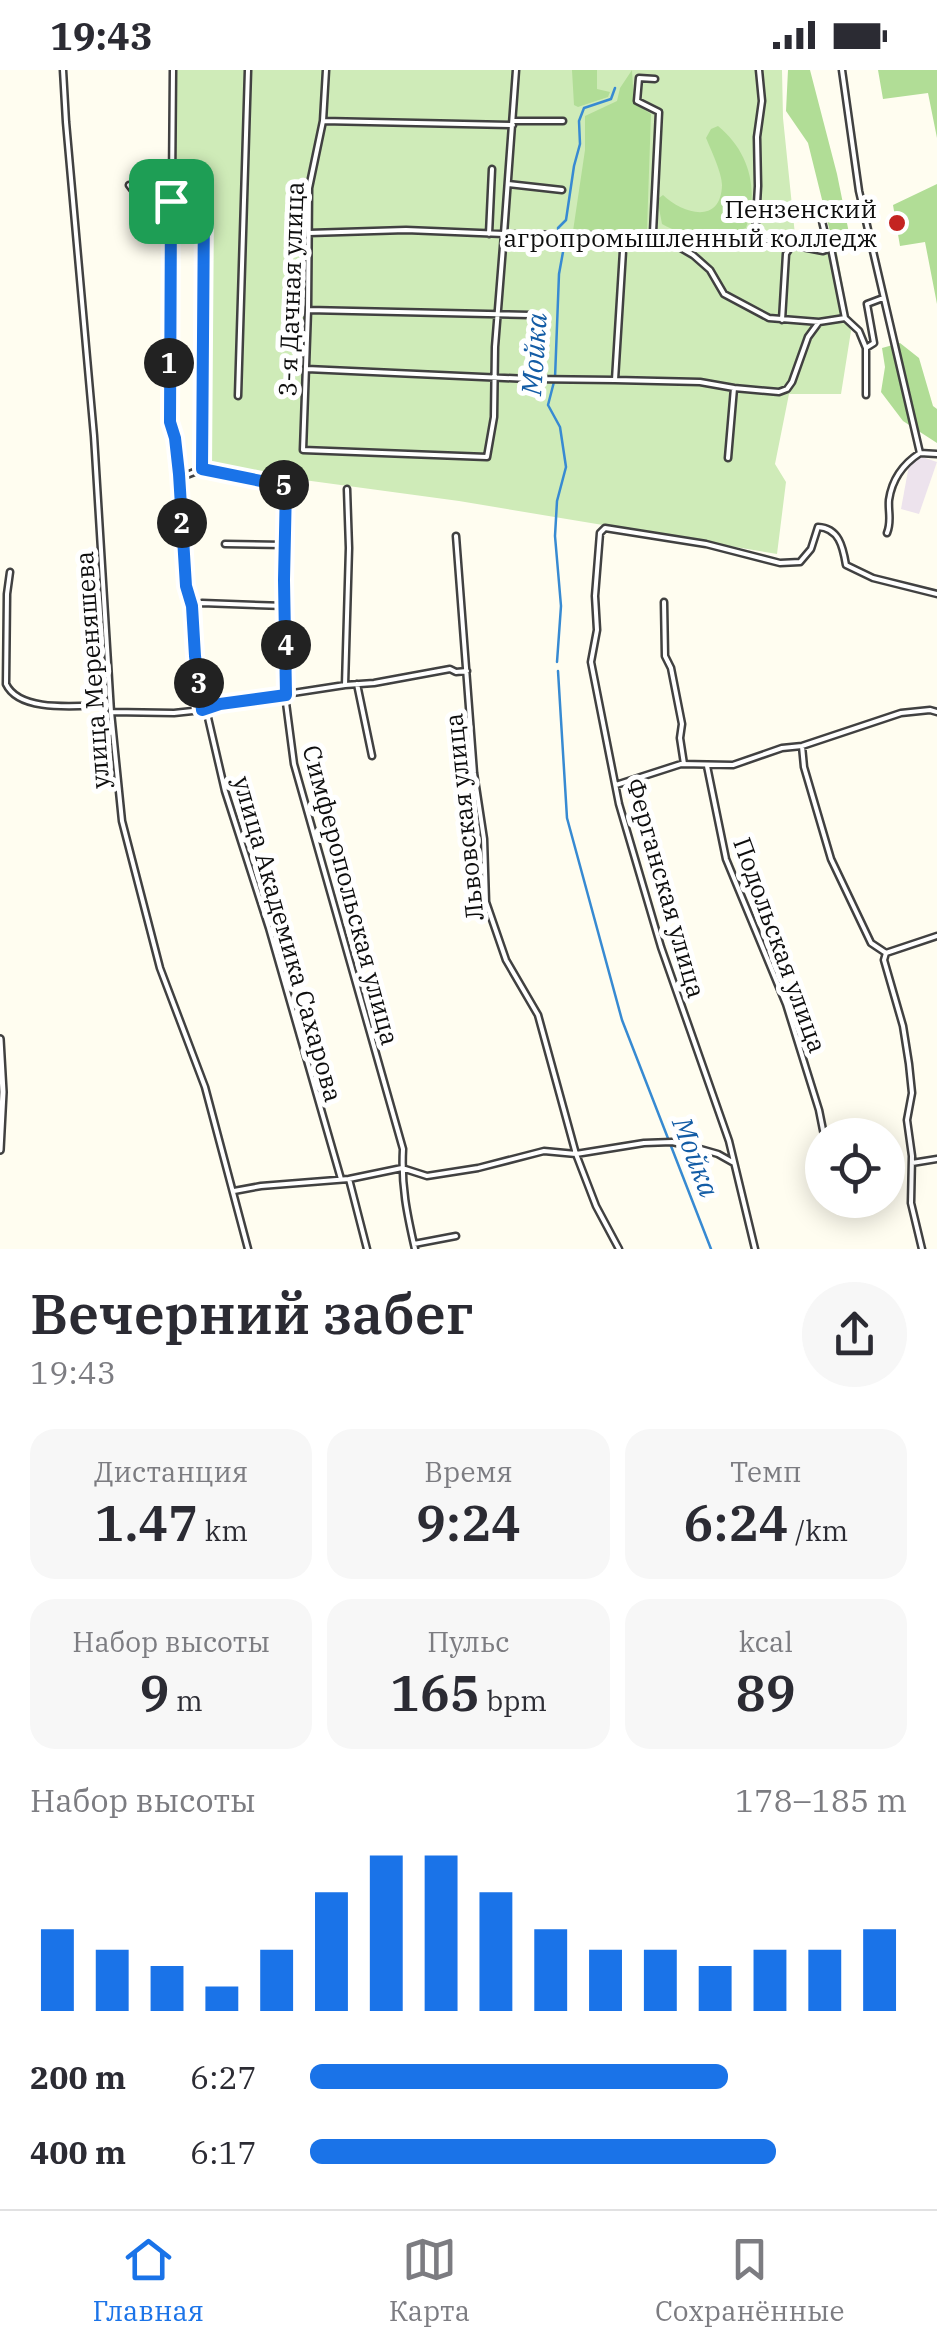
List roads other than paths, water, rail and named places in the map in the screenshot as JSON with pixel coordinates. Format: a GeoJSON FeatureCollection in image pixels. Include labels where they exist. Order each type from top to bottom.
{"type":"FeatureCollection","features":[{"type":"Feature","properties":{"kind":"street","name":"улица Мереняшева"},"geometry":{"type":"LineString","coordinates":[[63,70],[94,436],[110,712],[122,821],[160,968],[206,1087],[248,1249]]}},
{"type":"Feature","properties":{"kind":"street","name":"улица Академика Сахарова"},"geometry":{"type":"LineString","coordinates":[[173,70],[169,410],[179,476],[195,656],[225,791],[269,928],[340,1179]]}},
{"type":"Feature","properties":{"kind":"street"},"geometry":{"type":"LineString","coordinates":[[238,396],[248,70]]}},
{"type":"Feature","properties":{"kind":"street","name":"3-я Дачная улица"},"geometry":{"type":"LineString","coordinates":[[326,70],[323,121],[310,180],[303,450],[487,457],[494,417],[494,376]]}},
{"type":"Feature","properties":{"kind":"street"},"geometry":{"type":"LineString","coordinates":[[494,376],[516,70]]}},
{"type":"Feature","properties":{"kind":"street"},"geometry":{"type":"LineString","coordinates":[[755,238],[757,137],[762,101],[758,70]]}},
{"type":"Feature","properties":{"kind":"street"},"geometry":{"type":"LineString","coordinates":[[842,70],[859,191],[920,453]]}},
{"type":"Feature","properties":{"kind":"street"},"geometry":{"type":"LineString","coordinates":[[655,78],[638,78],[637,101],[659,112],[653,232],[693,254],[710,270],[724,294],[769,318],[819,322],[845,318]]}},
{"type":"Feature","properties":{"kind":"street"},"geometry":{"type":"LineString","coordinates":[[323,121],[563,121]]}},
{"type":"Feature","properties":{"kind":"street"},"geometry":{"type":"LineString","coordinates":[[489,234],[492,169]]}},
{"type":"Feature","properties":{"kind":"street"},"geometry":{"type":"LineString","coordinates":[[130,184],[142,202],[198,201],[204,206],[202,469],[179,476]]}},
{"type":"Feature","properties":{"kind":"street"},"geometry":{"type":"LineString","coordinates":[[508,184],[562,190]]}},
{"type":"Feature","properties":{"kind":"street"},"geometry":{"type":"LineString","coordinates":[[822,217],[845,318],[859,331],[866,348],[866,396]]}},
{"type":"Feature","properties":{"kind":"street"},"geometry":{"type":"LineString","coordinates":[[309,233],[406,230],[755,238],[823,251],[831,248]]}},
{"type":"Feature","properties":{"kind":"street"},"geometry":{"type":"LineString","coordinates":[[615,380],[623,251],[630,238]]}},
{"type":"Feature","properties":{"kind":"street"},"geometry":{"type":"LineString","coordinates":[[782,320],[786,254],[792,244]]}},
{"type":"Feature","properties":{"kind":"street"},"geometry":{"type":"LineString","coordinates":[[866,348],[874,343],[868,304],[883,298]]}},
{"type":"Feature","properties":{"kind":"street"},"geometry":{"type":"LineString","coordinates":[[308,310],[530,314]]}},
{"type":"Feature","properties":{"kind":"street"},"geometry":{"type":"LineString","coordinates":[[307,369],[700,382],[779,392],[792,382],[808,337],[819,322]]}},
{"type":"Feature","properties":{"kind":"street"},"geometry":{"type":"LineString","coordinates":[[728,458],[734,388]]}},
{"type":"Feature","properties":{"kind":"street"},"geometry":{"type":"LineString","coordinates":[[888,533],[889,502],[903,465],[920,453],[937,454]]}},
{"type":"Feature","properties":{"kind":"street","name":"Симферопольская улица"},"geometry":{"type":"LineString","coordinates":[[202,469],[286,486],[286,695],[294,764],[403,1149],[406,1217],[415,1246]]}},
{"type":"Feature","properties":{"kind":"street"},"geometry":{"type":"LineString","coordinates":[[345,684],[348,489]]}},
{"type":"Feature","properties":{"kind":"street","name":"Ферганская улица"},"geometry":{"type":"LineString","coordinates":[[755,1249],[729,1141],[661,947],[616,786],[592,662],[601,530],[706,544],[780,563],[800,562],[818,527],[824,527],[840,540],[846,566],[873,578],[937,594]]}},
{"type":"Feature","properties":{"kind":"street","name":"Львовская улица"},"geometry":{"type":"LineString","coordinates":[[456,536],[474,773],[484,839],[486,902],[506,960],[538,1015],[576,1154],[596,1206],[619,1249]]}},
{"type":"Feature","properties":{"kind":"street"},"geometry":{"type":"LineString","coordinates":[[225,544],[284,545]]}},
{"type":"Feature","properties":{"kind":"street"},"geometry":{"type":"LineString","coordinates":[[10,572],[6,684],[10,692],[32,704],[110,705]]}},
{"type":"Feature","properties":{"kind":"street"},"geometry":{"type":"LineString","coordinates":[[664,602],[665,656],[682,724],[684,764]]}},
{"type":"Feature","properties":{"kind":"street"},"geometry":{"type":"LineString","coordinates":[[192,606],[285,606]]}},
{"type":"Feature","properties":{"kind":"street"},"geometry":{"type":"LineString","coordinates":[[110,712],[174,713],[345,684],[450,669],[467,671]]}},
{"type":"Feature","properties":{"kind":"street"},"geometry":{"type":"LineString","coordinates":[[356,684],[372,756]]}},
{"type":"Feature","properties":{"kind":"street"},"geometry":{"type":"LineString","coordinates":[[616,786],[684,764],[734,765],[900,712],[937,712]]}},
{"type":"Feature","properties":{"kind":"street"},"geometry":{"type":"LineString","coordinates":[[802,746],[804,767],[832,860],[871,943],[886,952],[937,936]]}},
{"type":"Feature","properties":{"kind":"street","name":"Подольская улица"},"geometry":{"type":"LineString","coordinates":[[707,766],[726,859],[786,1004],[821,1118]]}},
{"type":"Feature","properties":{"kind":"street"},"geometry":{"type":"LineString","coordinates":[[886,952],[884,960],[903,1026],[909,1064],[911,1203],[922,1249]]}},
{"type":"Feature","properties":{"kind":"street"},"geometry":{"type":"LineString","coordinates":[[0,1039],[0,1150]]}},
{"type":"Feature","properties":{"kind":"street"},"geometry":{"type":"LineString","coordinates":[[234,1191],[349,1179],[402,1168],[427,1176],[544,1151],[576,1154],[644,1143],[672,1142],[705,1150],[734,1163]]}},
{"type":"Feature","properties":{"kind":"street"},"geometry":{"type":"LineString","coordinates":[[912,1163],[937,1159]]}},
{"type":"Feature","properties":{"kind":"street"},"geometry":{"type":"LineString","coordinates":[[349,1179],[368,1249]]}},
{"type":"Feature","properties":{"kind":"street"},"geometry":{"type":"LineString","coordinates":[[415,1246],[456,1236]]}},
{"type":"Feature","properties":{"kind":"waterway","name":"Мойка"},"geometry":{"type":"LineString","coordinates":[[557,662],[561,606],[555,536],[557,501],[566,467],[560,427],[548,405],[555,378],[563,252],[558,228],[566,220],[584,108],[611,99],[615,88]]}},
{"type":"Feature","properties":{"kind":"waterway","name":"Мойка"},"geometry":{"type":"LineString","coordinates":[[558,671],[567,818],[622,1020],[711,1249]]}},
{"type":"Feature","properties":{"kind":"place","name":"Пензенский агропромышленный колледж"},"geometry":{"type":"Point","coordinates":[897,223]}}]}
